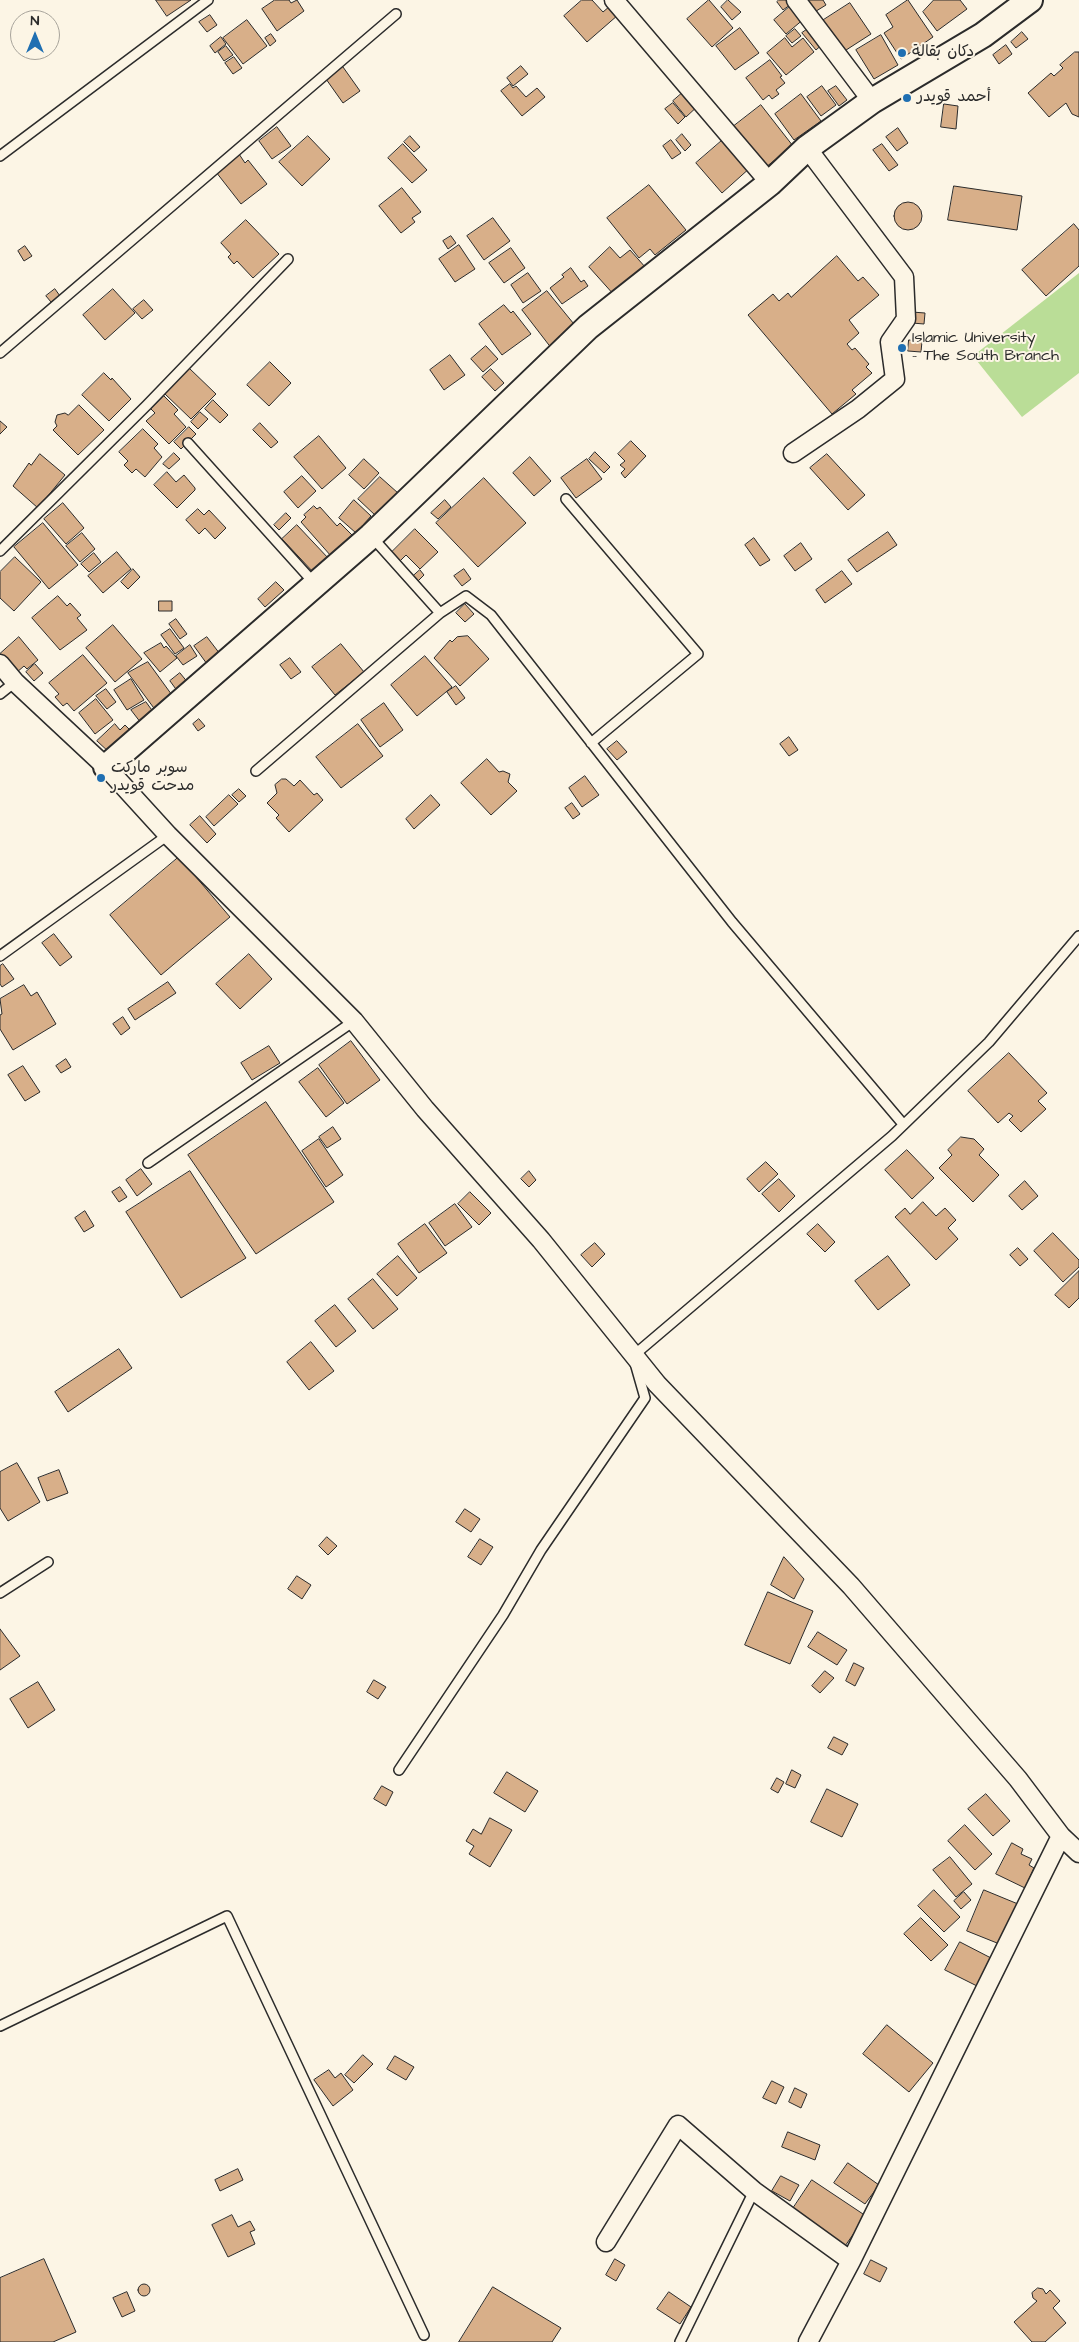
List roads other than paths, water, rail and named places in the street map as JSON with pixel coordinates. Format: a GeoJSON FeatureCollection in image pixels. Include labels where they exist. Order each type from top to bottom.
{"type":"FeatureCollection","features":[{"type":"Feature","properties":{"kind":"street"},"geometry":{"type":"LineString","coordinates":[[614,0],[770,183]]}},
{"type":"Feature","properties":{"kind":"street"},"geometry":{"type":"LineString","coordinates":[[796,0],[872,102]]}},
{"type":"Feature","properties":{"kind":"street"},"geometry":{"type":"LineString","coordinates":[[106,767],[371,536],[588,327],[770,183],[807,148],[872,102],[983,35],[1030,0]]}},
{"type":"Feature","properties":{"kind":"street"},"geometry":{"type":"LineString","coordinates":[[793,453],[858,408],[895,379],[890,342],[906,319],[904,278],[807,148]]}},
{"type":"Feature","properties":{"kind":"street"},"geometry":{"type":"LineString","coordinates":[[0,664],[15,682],[106,767],[168,834],[354,1021],[425,1109],[541,1240],[657,1384],[851,1586],[1018,1779],[1061,1836],[1079,1853]]}},
{"type":"Feature","properties":{"kind":"street"},"geometry":{"type":"LineString","coordinates":[[808,2342],[851,2262],[1061,1836]]}},
{"type":"Feature","properties":{"kind":"street"},"geometry":{"type":"LineString","coordinates":[[606,2242],[678,2124],[754,2191],[851,2262]]}},
{"type":"Feature","properties":{"kind":"lane"},"geometry":{"type":"LineString","coordinates":[[0,156],[208,0]]}},
{"type":"Feature","properties":{"kind":"lane"},"geometry":{"type":"LineString","coordinates":[[0,353],[396,14]]}},
{"type":"Feature","properties":{"kind":"lane"},"geometry":{"type":"LineString","coordinates":[[0,551],[147,405],[288,260]]}},
{"type":"Feature","properties":{"kind":"lane"},"geometry":{"type":"LineString","coordinates":[[188,444],[315,584]]}},
{"type":"Feature","properties":{"kind":"lane"},"geometry":{"type":"LineString","coordinates":[[566,499],[698,654],[590,743]]}},
{"type":"Feature","properties":{"kind":"lane"},"geometry":{"type":"LineString","coordinates":[[371,536],[440,613]]}},
{"type":"Feature","properties":{"kind":"lane"},"geometry":{"type":"LineString","coordinates":[[256,771],[440,613],[466,596],[491,615],[732,922],[903,1124]]}},
{"type":"Feature","properties":{"kind":"lane"},"geometry":{"type":"LineString","coordinates":[[0,694],[15,682]]}},
{"type":"Feature","properties":{"kind":"lane"},"geometry":{"type":"LineString","coordinates":[[0,956],[168,834]]}},
{"type":"Feature","properties":{"kind":"lane"},"geometry":{"type":"LineString","coordinates":[[399,1770],[503,1615],[541,1550],[645,1398],[634,1356],[819,1200],[903,1124],[989,1042],[1079,936]]}},
{"type":"Feature","properties":{"kind":"lane"},"geometry":{"type":"LineString","coordinates":[[148,1162],[354,1021]]}},
{"type":"Feature","properties":{"kind":"lane"},"geometry":{"type":"LineString","coordinates":[[0,1593],[48,1562]]}},
{"type":"Feature","properties":{"kind":"lane"},"geometry":{"type":"LineString","coordinates":[[0,2026],[227,1916],[424,2335]]}},
{"type":"Feature","properties":{"kind":"lane"},"geometry":{"type":"LineString","coordinates":[[680,2342],[754,2191]]}},
{"type":"Feature","properties":{"kind":"place","name":"دكان بقالة"},"geometry":{"type":"Point","coordinates":[902,53]}},
{"type":"Feature","properties":{"kind":"place","name":"أحمد قويدر"},"geometry":{"type":"Point","coordinates":[907,98]}},
{"type":"Feature","properties":{"kind":"place","name":"Islamic University - The South Branch"},"geometry":{"type":"Point","coordinates":[902,348]}},
{"type":"Feature","properties":{"kind":"place","name":"سوبر ماركت مدحت قويدر"},"geometry":{"type":"Point","coordinates":[101,778]}}]}
